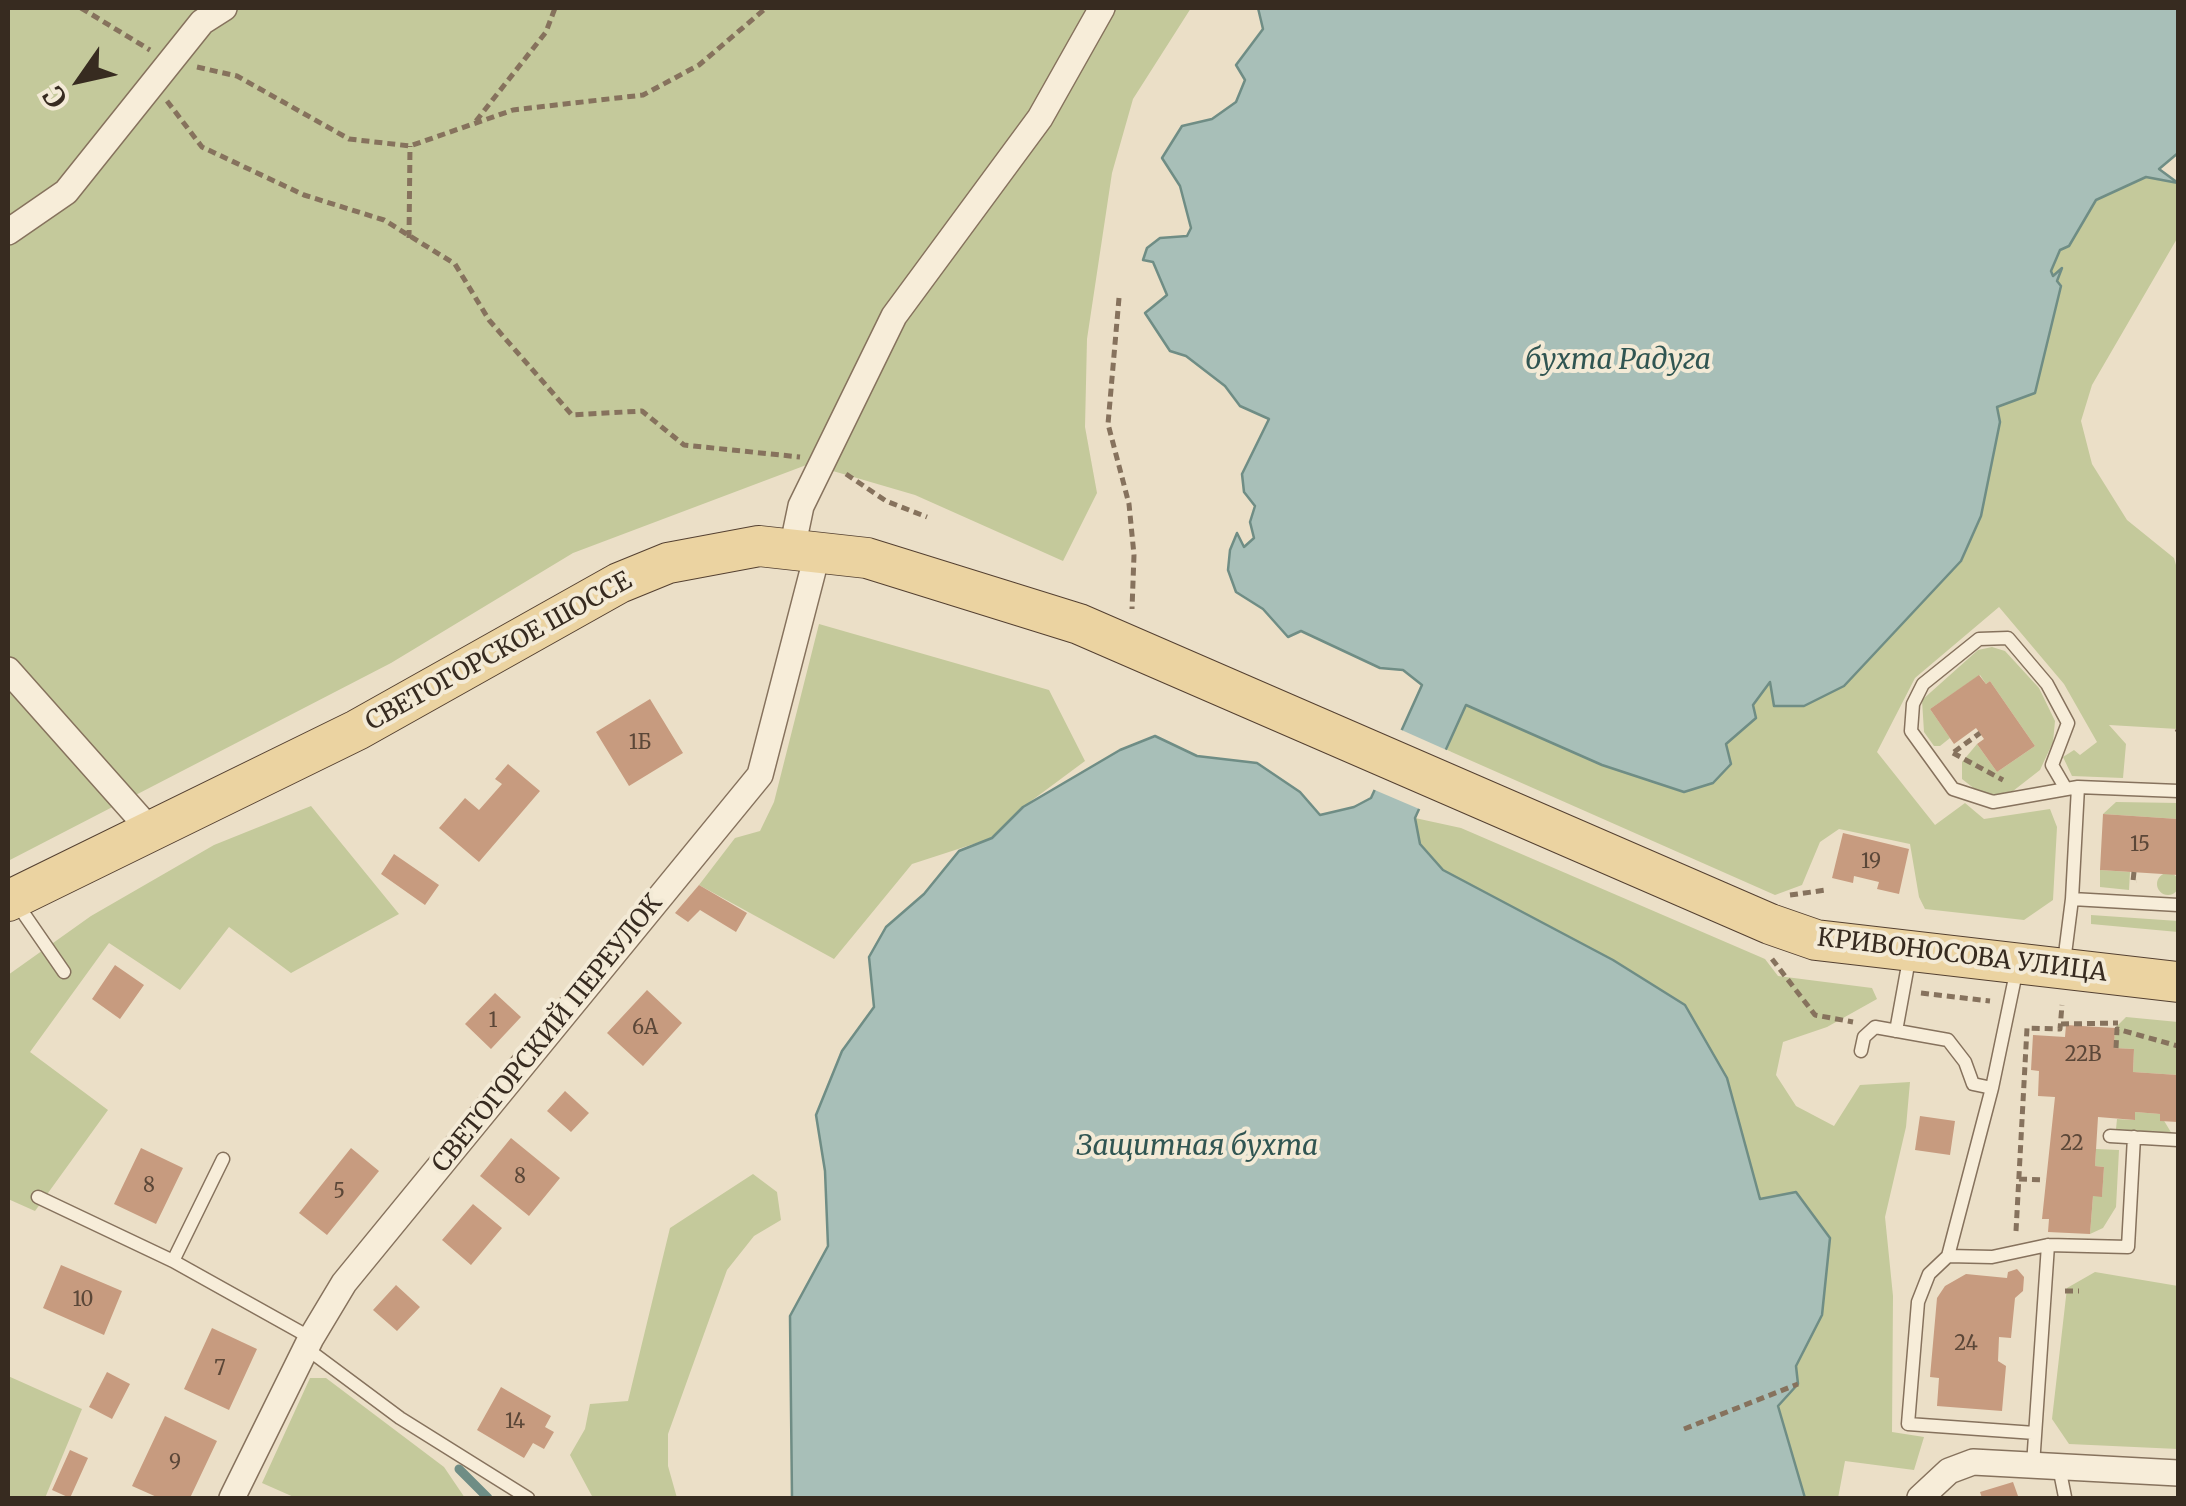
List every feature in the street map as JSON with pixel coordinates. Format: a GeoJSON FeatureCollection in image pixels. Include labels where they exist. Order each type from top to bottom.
{"type":"FeatureCollection","features":[{"type":"Feature","properties":{"kind":"main road","name":"СВЕТОГОРСКОЕ ШОССЕ"},"geometry":{"type":"LineString","coordinates":[[11,900],[447,682],[619,583],[710,552],[759,546],[868,558],[1079,624],[1351,742]]}},
{"type":"Feature","properties":{"kind":"main road","name":"КРИВОНОСОВА УЛИЦА"},"geometry":{"type":"LineString","coordinates":[[1351,742],[1770,924],[1816,940],[1910,951],[2014,983],[2062,988],[2178,982]]}},
{"type":"Feature","properties":{"kind":"street"},"geometry":{"type":"LineString","coordinates":[[8,232],[66,192],[202,22],[224,8]]}},
{"type":"Feature","properties":{"kind":"street","name":"СВЕТОГОРСКИЙ ПЕРЕУЛОК"},"geometry":{"type":"LineString","coordinates":[[232,1498],[308,1343],[344,1283],[760,775],[805,550],[801,506],[894,316],[1040,118],[1102,8]]}},
{"type":"Feature","properties":{"kind":"street"},"geometry":{"type":"LineString","coordinates":[[8,670],[152,832]]}},
{"type":"Feature","properties":{"kind":"street"},"geometry":{"type":"LineString","coordinates":[[1920,1498],[1950,1471],[1973,1462],[2178,1473]]}},
{"type":"Feature","properties":{"kind":"lane"},"geometry":{"type":"LineString","coordinates":[[2062,988],[2072,899],[2072,788],[2052,766],[2068,723],[2046,684],[2008,638],[1979,638],[1923,684],[1913,704],[1911,731],[1953,790],[1993,802],[2072,788],[2178,791]]}},
{"type":"Feature","properties":{"kind":"lane"},"geometry":{"type":"LineString","coordinates":[[2072,899],[2178,906]]}},
{"type":"Feature","properties":{"kind":"lane"},"geometry":{"type":"LineString","coordinates":[[11,900],[64,972]]}},
{"type":"Feature","properties":{"kind":"lane"},"geometry":{"type":"LineString","coordinates":[[1896,1031],[1910,951]]}},
{"type":"Feature","properties":{"kind":"lane"},"geometry":{"type":"LineString","coordinates":[[2014,983],[1992,1088],[1948,1256],[1930,1274],[1918,1302],[1908,1424],[2035,1432]]}},
{"type":"Feature","properties":{"kind":"lane"},"geometry":{"type":"LineString","coordinates":[[1861,1051],[1864,1037],[1875,1027],[1948,1040],[1965,1062],[1974,1084],[1992,1088]]}},
{"type":"Feature","properties":{"kind":"lane"},"geometry":{"type":"LineString","coordinates":[[2110,1136],[2178,1140]]}},
{"type":"Feature","properties":{"kind":"lane"},"geometry":{"type":"LineString","coordinates":[[1948,1256],[1992,1257],[2015,1249],[2048,1245],[2128,1248],[2134,1137]]}},
{"type":"Feature","properties":{"kind":"lane"},"geometry":{"type":"LineString","coordinates":[[174,1261],[223,1160]]}},
{"type":"Feature","properties":{"kind":"lane"},"geometry":{"type":"LineString","coordinates":[[38,1196],[174,1261],[308,1343],[400,1418],[528,1498]]}},
{"type":"Feature","properties":{"kind":"lane"},"geometry":{"type":"LineString","coordinates":[[2048,1245],[2035,1432],[2046,1466],[2065,1497]]}},
{"type":"Feature","properties":{"kind":"path"},"geometry":{"type":"LineString","coordinates":[[81,8],[161,72],[202,147],[304,195],[384,220],[455,264],[489,320],[572,415],[642,411],[684,445]]}},
{"type":"Feature","properties":{"kind":"path"},"geometry":{"type":"LineString","coordinates":[[474,124],[546,32],[555,8]]}},
{"type":"Feature","properties":{"kind":"path"},"geometry":{"type":"LineString","coordinates":[[161,72],[238,76],[350,139],[410,146],[514,110],[643,94],[699,64],[766,8]]}},
{"type":"Feature","properties":{"kind":"path"},"geometry":{"type":"LineString","coordinates":[[410,146],[410,238]]}},
{"type":"Feature","properties":{"kind":"path"},"geometry":{"type":"LineString","coordinates":[[1119,298],[1108,424],[1129,504],[1134,556],[1131,605],[1138,621]]}},
{"type":"Feature","properties":{"kind":"path"},"geometry":{"type":"LineString","coordinates":[[1966,744],[1980,733]]}},
{"type":"Feature","properties":{"kind":"path"},"geometry":{"type":"LineString","coordinates":[[1953,754],[2032,795]]}},
{"type":"Feature","properties":{"kind":"path"},"geometry":{"type":"LineString","coordinates":[[2133,881],[2134,872]]}},
{"type":"Feature","properties":{"kind":"path"},"geometry":{"type":"LineString","coordinates":[[1774,900],[1826,890]]}},
{"type":"Feature","properties":{"kind":"path"},"geometry":{"type":"LineString","coordinates":[[1760,953],[1771,957],[1814,1015],[1875,1027]]}},
{"type":"Feature","properties":{"kind":"path"},"geometry":{"type":"LineString","coordinates":[[1904,990],[2014,983]]}},
{"type":"Feature","properties":{"kind":"path"},"geometry":{"type":"LineString","coordinates":[[2015,1249],[2027,1028],[2060,1030],[2062,988]]}},
{"type":"Feature","properties":{"kind":"path"},"geometry":{"type":"LineString","coordinates":[[2116,1048],[2120,1010]]}},
{"type":"Feature","properties":{"kind":"path"},"geometry":{"type":"LineString","coordinates":[[2060,1024],[2117,1026],[2178,1046]]}},
{"type":"Feature","properties":{"kind":"path"},"geometry":{"type":"LineString","coordinates":[[2019,1179],[2044,1180]]}},
{"type":"Feature","properties":{"kind":"path"},"geometry":{"type":"LineString","coordinates":[[2058,1290],[2079,1292]]}},
{"type":"Feature","properties":{"kind":"path"},"geometry":{"type":"LineString","coordinates":[[1684,1429],[1798,1384]]}},
{"type":"Feature","properties":{"kind":"green space"},"geometry":{"type":"Polygon","coordinates":[[[8,8],[1191,8],[1133,99],[1112,173],[1087,339],[1085,427],[1097,493],[1063,561],[915,495],[809,464],[573,553],[391,663],[8,861],[8,8]]]}},
{"type":"Feature","properties":{"kind":"green space"},"geometry":{"type":"Polygon","coordinates":[[[2146,177],[2178,183],[2178,237],[2092,385],[2081,421],[2092,464],[2127,520],[2174,558],[2178,572],[2178,729],[2109,725],[2126,744],[2123,778],[2072,776],[2063,757],[2074,750],[2080,755],[2097,742],[2064,684],[1999,607],[1915,678],[1877,752],[1935,825],[1965,803],[1984,819],[2050,809],[2057,827],[2053,900],[2024,920],[1925,909],[1919,897],[1910,844],[1839,829],[1820,842],[1802,885],[1775,895],[1447,750],[1466,704],[1602,765],[1725,744],[1756,718],[1753,705],[1771,681],[1774,706],[1962,561],[1981,516],[2000,422],[1997,407],[2057,281],[2060,270],[2053,276],[2051,271],[2060,250],[2069,246],[2096,201],[2146,177]]]}},
{"type":"Feature","properties":{"kind":"green space"},"geometry":{"type":"Polygon","coordinates":[[[819,624],[1049,690],[1085,761],[1023,807],[992,838],[912,864],[834,959],[699,885],[735,838],[760,831],[774,802],[819,624]]]}},
{"type":"Feature","properties":{"kind":"green space"},"geometry":{"type":"Polygon","coordinates":[[[1992,647],[2005,651],[2039,688],[2055,721],[2053,742],[2040,770],[2013,791],[1994,795],[1976,790],[1962,779],[1962,762],[1977,744],[1997,772],[2035,746],[1990,681],[1986,684],[1980,675],[1930,709],[1950,738],[1940,746],[1934,746],[1924,732],[1922,700],[1978,650],[1992,647]]]}},
{"type":"Feature","properties":{"kind":"green space"},"geometry":{"type":"Polygon","coordinates":[[[2116,802],[2178,803],[2178,819],[2103,814],[2116,802]]]}},
{"type":"Feature","properties":{"kind":"green space"},"geometry":{"type":"Polygon","coordinates":[[[311,806],[399,914],[291,973],[229,927],[180,990],[109,943],[30,1052],[108,1110],[35,1211],[8,1199],[8,975],[91,916],[214,845],[311,806]]]}},
{"type":"Feature","properties":{"kind":"green space"},"geometry":{"type":"Polygon","coordinates":[[[1415,818],[1461,828],[1765,959],[1778,976],[1872,988],[1877,999],[1827,1027],[1783,1042],[1776,1075],[1796,1106],[1834,1126],[1860,1085],[1910,1082],[1906,1127],[1885,1217],[1893,1296],[1892,1432],[1924,1437],[1914,1470],[1845,1461],[1838,1498],[1805,1498],[1778,1406],[1798,1384],[1796,1366],[1822,1315],[1760,1199],[1727,1078],[1613,960],[1442,870],[1420,844],[1415,818]]]}},
{"type":"Feature","properties":{"kind":"green space"},"geometry":{"type":"Polygon","coordinates":[[[2100,870],[2130,872],[2129,890],[2100,887],[2100,870]]]}},
{"type":"Feature","properties":{"kind":"green space"},"geometry":{"type":"Polygon","coordinates":[[[2164,873],[2172,873],[2179,884],[2172,895],[2164,895],[2157,888],[2157,880],[2164,873]]]}},
{"type":"Feature","properties":{"kind":"green space"},"geometry":{"type":"Polygon","coordinates":[[[2091,915],[2178,921],[2178,932],[2091,924],[2091,915]]]}},
{"type":"Feature","properties":{"kind":"green space"},"geometry":{"type":"Polygon","coordinates":[[[2126,1017],[2178,1022],[2178,1075],[2133,1072],[2134,1049],[2114,1048],[2115,1028],[2126,1017]]]}},
{"type":"Feature","properties":{"kind":"green space"},"geometry":{"type":"Polygon","coordinates":[[[2135,1112],[2160,1114],[2172,1134],[2116,1129],[2117,1119],[2134,1120],[2135,1112]]]}},
{"type":"Feature","properties":{"kind":"green space"},"geometry":{"type":"Polygon","coordinates":[[[2096,1149],[2119,1150],[2116,1207],[2103,1228],[2090,1234],[2093,1196],[2102,1196],[2104,1167],[2095,1166],[2096,1149]]]}},
{"type":"Feature","properties":{"kind":"green space"},"geometry":{"type":"Polygon","coordinates":[[[753,1174],[777,1192],[781,1220],[754,1236],[727,1270],[668,1434],[668,1466],[677,1498],[593,1498],[570,1455],[585,1429],[590,1404],[628,1401],[670,1228],[753,1174]]]}},
{"type":"Feature","properties":{"kind":"green space"},"geometry":{"type":"Polygon","coordinates":[[[2095,1272],[2178,1286],[2178,1449],[2069,1444],[2052,1419],[2067,1288],[2095,1272]]]}},
{"type":"Feature","properties":{"kind":"green space"},"geometry":{"type":"Polygon","coordinates":[[[8,1376],[82,1409],[45,1498],[8,1498],[8,1376]]]}},
{"type":"Feature","properties":{"kind":"green space"},"geometry":{"type":"Polygon","coordinates":[[[310,1378],[326,1378],[444,1467],[465,1498],[296,1498],[262,1483],[310,1378]]]}},
{"type":"Feature","properties":{"kind":"water"},"geometry":{"type":"Polygon","coordinates":[[[1258,8],[2178,8],[2178,153],[2159,169],[2178,183],[2146,177],[2096,200],[2069,246],[2060,250],[2051,271],[2053,276],[2062,268],[2057,281],[2061,286],[2035,393],[1997,407],[2000,422],[1981,516],[1961,561],[1844,686],[1804,706],[1774,706],[1770,682],[1753,705],[1756,718],[1726,744],[1731,764],[1713,783],[1684,792],[1602,765],[1466,705],[1415,818],[1420,844],[1443,870],[1613,960],[1685,1005],[1727,1078],[1760,1199],[1796,1192],[1830,1238],[1822,1315],[1796,1366],[1798,1384],[1778,1406],[1805,1498],[792,1498],[790,1316],[828,1246],[825,1171],[816,1115],[842,1051],[874,1007],[869,957],[886,927],[924,894],[959,851],[992,838],[1023,807],[1120,750],[1155,736],[1197,756],[1257,763],[1300,792],[1320,815],[1354,807],[1371,798],[1422,685],[1403,670],[1380,668],[1301,631],[1288,637],[1263,609],[1236,592],[1228,570],[1230,550],[1237,533],[1244,547],[1254,538],[1250,522],[1255,506],[1244,492],[1242,474],[1269,419],[1240,406],[1225,386],[1186,356],[1170,351],[1145,313],[1167,295],[1153,262],[1143,260],[1147,248],[1160,238],[1187,236],[1191,228],[1180,186],[1162,158],[1182,126],[1212,119],[1236,102],[1245,80],[1236,65],[1263,29],[1258,8]]]}},
{"type":"Feature","properties":{"kind":"pier"},"geometry":{"type":"Polygon","coordinates":[[[1397,728],[1451,752],[1424,811],[1370,788],[1397,728]]]}},
{"type":"Feature","properties":{"kind":"building"},"geometry":{"type":"Polygon","coordinates":[[[1979,675],[1986,684],[1990,681],[2035,746],[1997,772],[1977,744],[1984,739],[1976,728],[1954,744],[1930,709],[1979,675]]]}},
{"type":"Feature","properties":{"kind":"building"},"geometry":{"type":"Polygon","coordinates":[[[650,699],[683,753],[629,786],[596,732],[650,699]]]}},
{"type":"Feature","properties":{"kind":"building"},"geometry":{"type":"Polygon","coordinates":[[[508,764],[540,791],[479,862],[439,828],[465,798],[479,810],[502,784],[495,779],[508,764]]]}},
{"type":"Feature","properties":{"kind":"building"},"geometry":{"type":"Polygon","coordinates":[[[2103,814],[2178,819],[2178,875],[2100,870],[2103,814]]]}},
{"type":"Feature","properties":{"kind":"building"},"geometry":{"type":"Polygon","coordinates":[[[1843,833],[1909,849],[1899,894],[1877,889],[1879,882],[1854,876],[1853,883],[1832,878],[1843,833]]]}},
{"type":"Feature","properties":{"kind":"building"},"geometry":{"type":"Polygon","coordinates":[[[394,854],[439,885],[425,905],[381,874],[394,854]]]}},
{"type":"Feature","properties":{"kind":"building"},"geometry":{"type":"Polygon","coordinates":[[[699,885],[747,913],[736,932],[700,910],[688,922],[675,913],[699,885]]]}},
{"type":"Feature","properties":{"kind":"building"},"geometry":{"type":"Polygon","coordinates":[[[115,965],[144,985],[120,1019],[92,999],[115,965]]]}},
{"type":"Feature","properties":{"kind":"building"},"geometry":{"type":"Polygon","coordinates":[[[647,990],[682,1023],[643,1066],[607,1033],[647,990]]]}},
{"type":"Feature","properties":{"kind":"building"},"geometry":{"type":"Polygon","coordinates":[[[495,993],[521,1017],[491,1049],[465,1024],[495,993]]]}},
{"type":"Feature","properties":{"kind":"building"},"geometry":{"type":"Polygon","coordinates":[[[2066,1025],[2115,1028],[2114,1048],[2134,1049],[2133,1072],[2178,1075],[2178,1122],[2160,1121],[2160,1114],[2135,1112],[2135,1120],[2098,1117],[2095,1166],[2104,1167],[2102,1197],[2093,1196],[2090,1234],[2048,1232],[2049,1219],[2042,1219],[2055,1097],[2038,1096],[2039,1071],[2031,1070],[2033,1035],[2065,1037],[2066,1025]]]}},
{"type":"Feature","properties":{"kind":"building"},"geometry":{"type":"Polygon","coordinates":[[[565,1091],[589,1113],[571,1132],[547,1111],[565,1091]]]}},
{"type":"Feature","properties":{"kind":"building"},"geometry":{"type":"Polygon","coordinates":[[[1920,1116],[1955,1121],[1950,1155],[1915,1150],[1920,1116]]]}},
{"type":"Feature","properties":{"kind":"building"},"geometry":{"type":"Polygon","coordinates":[[[511,1138],[560,1178],[529,1216],[480,1176],[511,1138]]]}},
{"type":"Feature","properties":{"kind":"building"},"geometry":{"type":"Polygon","coordinates":[[[141,1148],[183,1168],[156,1224],[114,1204],[141,1148]]]}},
{"type":"Feature","properties":{"kind":"building"},"geometry":{"type":"Polygon","coordinates":[[[351,1148],[379,1171],[327,1235],[299,1213],[351,1148]]]}},
{"type":"Feature","properties":{"kind":"building"},"geometry":{"type":"Polygon","coordinates":[[[473,1204],[502,1228],[471,1265],[442,1240],[473,1204]]]}},
{"type":"Feature","properties":{"kind":"building"},"geometry":{"type":"Polygon","coordinates":[[[61,1265],[122,1291],[104,1335],[43,1308],[61,1265]]]}},
{"type":"Feature","properties":{"kind":"building"},"geometry":{"type":"Polygon","coordinates":[[[2017,1269],[2024,1277],[2023,1291],[2015,1298],[2011,1338],[1999,1337],[1998,1361],[2006,1366],[2002,1411],[1937,1406],[1939,1378],[1930,1377],[1937,1298],[1945,1286],[1966,1274],[2007,1278],[2008,1272],[2017,1269]]]}},
{"type":"Feature","properties":{"kind":"building"},"geometry":{"type":"Polygon","coordinates":[[[396,1285],[420,1307],[397,1331],[373,1310],[396,1285]]]}},
{"type":"Feature","properties":{"kind":"building"},"geometry":{"type":"Polygon","coordinates":[[[212,1328],[257,1349],[229,1410],[184,1389],[212,1328]]]}},
{"type":"Feature","properties":{"kind":"building"},"geometry":{"type":"Polygon","coordinates":[[[107,1372],[130,1384],[112,1419],[89,1407],[107,1372]]]}},
{"type":"Feature","properties":{"kind":"building"},"geometry":{"type":"Polygon","coordinates":[[[501,1387],[551,1416],[545,1427],[554,1432],[544,1449],[533,1443],[524,1458],[477,1430],[501,1387]]]}},
{"type":"Feature","properties":{"kind":"building"},"geometry":{"type":"Polygon","coordinates":[[[165,1416],[217,1441],[190,1498],[159,1498],[132,1486],[165,1416]]]}},
{"type":"Feature","properties":{"kind":"building"},"geometry":{"type":"Polygon","coordinates":[[[70,1450],[88,1458],[70,1498],[52,1490],[70,1450]]]}},
{"type":"Feature","properties":{"kind":"building"},"geometry":{"type":"Polygon","coordinates":[[[2013,1482],[2018,1496],[2024,1498],[1982,1498],[1980,1492],[2013,1482]]]}},
{"type":"Feature","properties":{"kind":"waterway"},"geometry":{"type":"LineString","coordinates":[[459,1469],[488,1498]]}},
{"type":"Feature","properties":{"kind":"water label","name":"бухта Радуга"},"geometry":{"type":"Point","coordinates":[1618,361]}},
{"type":"Feature","properties":{"kind":"water label","name":"Защитная бухта"},"geometry":{"type":"Point","coordinates":[1197,1147]}}]}
